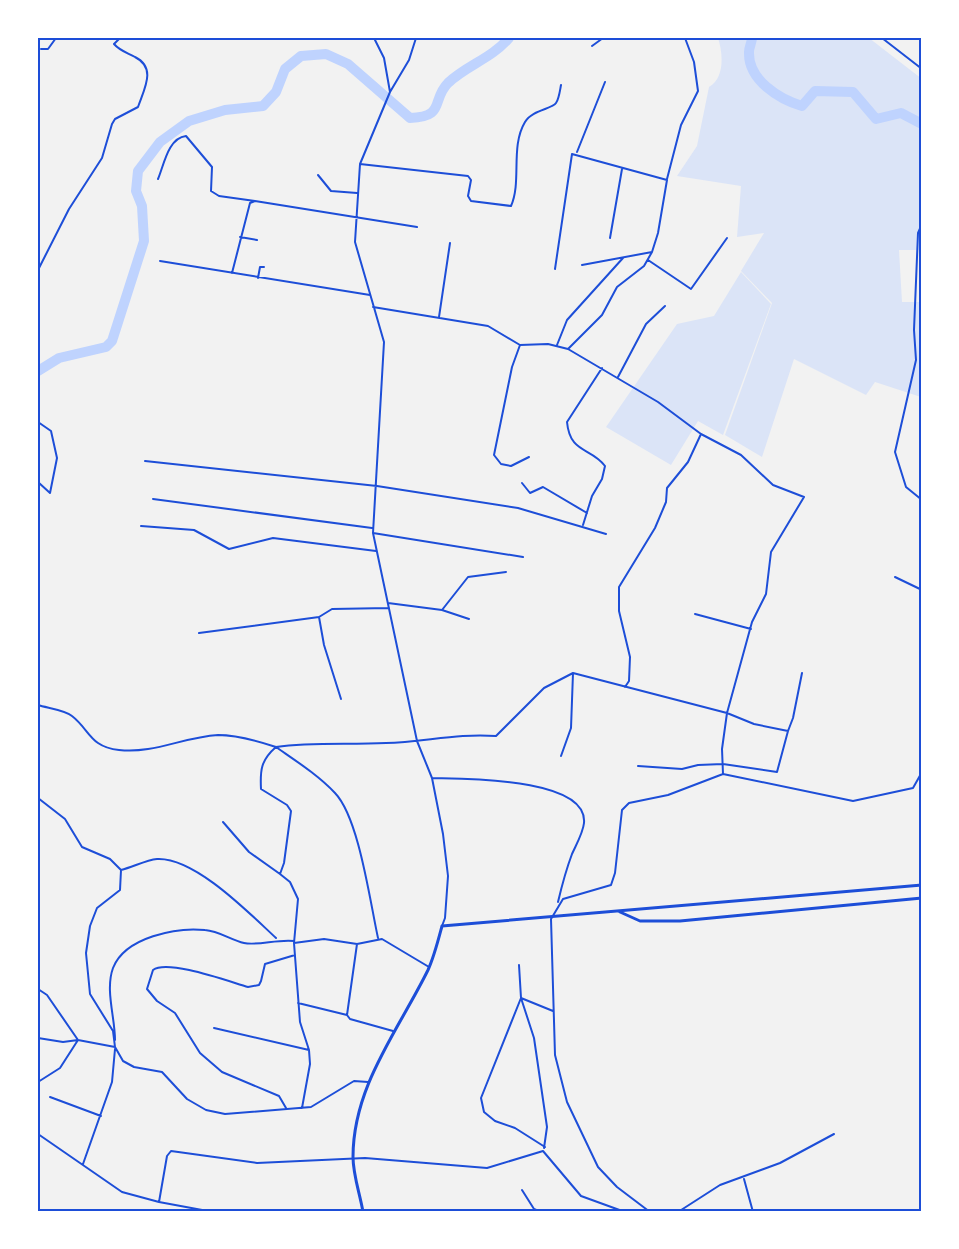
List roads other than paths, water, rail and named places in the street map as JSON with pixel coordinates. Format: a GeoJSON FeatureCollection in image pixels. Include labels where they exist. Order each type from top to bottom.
{"type":"FeatureCollection","features":[{"type":"Feature","properties":{"kind":"street"},"geometry":{"type":"LineString","coordinates":[[40,50],[48,49],[56,38]]}},
{"type":"Feature","properties":{"kind":"street"},"geometry":{"type":"LineString","coordinates":[[38,270],[69,209],[102,158],[115,119],[138,107],[149,74],[139,59],[118,49],[114,44],[120,38]]}},
{"type":"Feature","properties":{"kind":"street"},"geometry":{"type":"LineString","coordinates":[[374,38],[384,58],[390,92]]}},
{"type":"Feature","properties":{"kind":"street"},"geometry":{"type":"LineString","coordinates":[[363,1212],[353,1159],[356,1128],[368,1082],[393,1031],[429,968],[442,926],[448,876],[443,834],[432,778],[417,741],[372,528],[377,486],[384,342],[355,242],[360,164],[376,121],[409,60],[416,38]]}},
{"type":"Feature","properties":{"kind":"street"},"geometry":{"type":"LineString","coordinates":[[592,46],[603,38]]}},
{"type":"Feature","properties":{"kind":"street"},"geometry":{"type":"LineString","coordinates":[[568,349],[602,315],[617,287],[647,260],[652,252],[681,125],[698,91],[694,62],[685,38]]}},
{"type":"Feature","properties":{"kind":"street"},"geometry":{"type":"LineString","coordinates":[[882,38],[921,69]]}},
{"type":"Feature","properties":{"kind":"street"},"geometry":{"type":"LineString","coordinates":[[555,269],[571,157],[576,153],[605,82]]}},
{"type":"Feature","properties":{"kind":"street"},"geometry":{"type":"LineString","coordinates":[[360,164],[468,176],[471,180],[468,196],[471,201],[511,206],[518,147],[525,122],[541,108],[556,104],[561,85]]}},
{"type":"Feature","properties":{"kind":"street"},"geometry":{"type":"LineString","coordinates":[[158,179],[171,147],[176,140],[186,136],[212,167],[210,183],[212,191],[219,196],[417,227]]}},
{"type":"Feature","properties":{"kind":"street"},"geometry":{"type":"LineString","coordinates":[[576,153],[622,170],[667,180]]}},
{"type":"Feature","properties":{"kind":"street"},"geometry":{"type":"LineString","coordinates":[[610,238],[622,170]]}},
{"type":"Feature","properties":{"kind":"street"},"geometry":{"type":"LineString","coordinates":[[318,175],[331,192],[357,193]]}},
{"type":"Feature","properties":{"kind":"street"},"geometry":{"type":"LineString","coordinates":[[232,273],[250,203],[255,201]]}},
{"type":"Feature","properties":{"kind":"street"},"geometry":{"type":"LineString","coordinates":[[921,224],[918,233],[915,308],[916,360],[895,452],[906,487],[921,500]]}},
{"type":"Feature","properties":{"kind":"street"},"geometry":{"type":"LineString","coordinates":[[240,237],[257,240]]}},
{"type":"Feature","properties":{"kind":"street"},"geometry":{"type":"LineString","coordinates":[[647,260],[691,289],[727,238]]}},
{"type":"Feature","properties":{"kind":"street"},"geometry":{"type":"LineString","coordinates":[[438,318],[450,243]]}},
{"type":"Feature","properties":{"kind":"street"},"geometry":{"type":"LineString","coordinates":[[582,265],[652,252]]}},
{"type":"Feature","properties":{"kind":"street"},"geometry":{"type":"LineString","coordinates":[[556,346],[567,320],[623,258]]}},
{"type":"Feature","properties":{"kind":"street"},"geometry":{"type":"LineString","coordinates":[[160,261],[370,295]]}},
{"type":"Feature","properties":{"kind":"street"},"geometry":{"type":"LineString","coordinates":[[258,278],[260,267],[264,267]]}},
{"type":"Feature","properties":{"kind":"street"},"geometry":{"type":"LineString","coordinates":[[618,377],[646,324],[665,306]]}},
{"type":"Feature","properties":{"kind":"street"},"geometry":{"type":"LineString","coordinates":[[373,307],[488,326],[520,345],[556,346],[568,349],[618,377],[701,434],[741,455],[773,485],[804,497],[771,552],[766,594],[751,629],[727,713],[722,749],[723,774]]}},
{"type":"Feature","properties":{"kind":"street"},"geometry":{"type":"LineString","coordinates":[[520,345],[512,368],[494,455],[501,464],[511,466],[529,457]]}},
{"type":"Feature","properties":{"kind":"street"},"geometry":{"type":"LineString","coordinates":[[584,525],[605,466],[601,460],[573,443],[567,422],[602,368]]}},
{"type":"Feature","properties":{"kind":"street"},"geometry":{"type":"LineString","coordinates":[[38,422],[51,431],[57,458],[50,493],[38,482]]}},
{"type":"Feature","properties":{"kind":"street"},"geometry":{"type":"LineString","coordinates":[[625,687],[629,681],[630,657],[619,611],[619,587],[655,528],[666,502],[667,488],[688,462],[701,434]]}},
{"type":"Feature","properties":{"kind":"street"},"geometry":{"type":"LineString","coordinates":[[145,461],[377,486],[518,508],[584,525],[606,534]]}},
{"type":"Feature","properties":{"kind":"street"},"geometry":{"type":"LineString","coordinates":[[522,483],[530,493],[543,487],[587,513]]}},
{"type":"Feature","properties":{"kind":"street"},"geometry":{"type":"LineString","coordinates":[[153,499],[372,528]]}},
{"type":"Feature","properties":{"kind":"street"},"geometry":{"type":"LineString","coordinates":[[141,526],[194,530],[229,549],[273,537],[376,551]]}},
{"type":"Feature","properties":{"kind":"street"},"geometry":{"type":"LineString","coordinates":[[373,533],[523,557]]}},
{"type":"Feature","properties":{"kind":"street"},"geometry":{"type":"LineString","coordinates":[[442,610],[468,577],[506,572]]}},
{"type":"Feature","properties":{"kind":"street"},"geometry":{"type":"LineString","coordinates":[[895,577],[921,590]]}},
{"type":"Feature","properties":{"kind":"street"},"geometry":{"type":"LineString","coordinates":[[388,603],[442,610],[469,619]]}},
{"type":"Feature","properties":{"kind":"street"},"geometry":{"type":"LineString","coordinates":[[199,633],[319,617],[332,609],[389,608]]}},
{"type":"Feature","properties":{"kind":"street"},"geometry":{"type":"LineString","coordinates":[[695,614],[751,629]]}},
{"type":"Feature","properties":{"kind":"street"},"geometry":{"type":"LineString","coordinates":[[319,617],[324,645],[341,699]]}},
{"type":"Feature","properties":{"kind":"street"},"geometry":{"type":"LineString","coordinates":[[561,756],[572,728],[573,673]]}},
{"type":"Feature","properties":{"kind":"street"},"geometry":{"type":"LineString","coordinates":[[38,705],[72,716],[87,735],[99,744],[117,750],[153,751],[172,744],[216,735],[231,736],[276,747],[309,743],[417,741],[464,734],[495,735],[544,688],[573,673],[727,713],[754,724],[788,731]]}},
{"type":"Feature","properties":{"kind":"street"},"geometry":{"type":"LineString","coordinates":[[638,766],[682,769],[698,765],[723,764],[777,772],[793,718],[802,673]]}},
{"type":"Feature","properties":{"kind":"street"},"geometry":{"type":"LineString","coordinates":[[276,747],[263,761],[260,769],[261,789],[287,805],[291,811],[284,863],[280,874]]}},
{"type":"Feature","properties":{"kind":"street"},"geometry":{"type":"LineString","coordinates":[[276,747],[335,793],[344,805],[357,843],[378,938]]}},
{"type":"Feature","properties":{"kind":"street"},"geometry":{"type":"LineString","coordinates":[[558,904],[563,899],[610,885],[615,873],[622,810],[629,803],[668,795],[723,774],[853,801],[913,788],[921,772]]}},
{"type":"Feature","properties":{"kind":"street"},"geometry":{"type":"LineString","coordinates":[[432,778],[486,780],[557,790],[578,804],[584,823],[564,875],[558,904],[551,919],[555,1055],[567,1102],[598,1167],[617,1187],[639,1201],[650,1212]]}},
{"type":"Feature","properties":{"kind":"street"},"geometry":{"type":"LineString","coordinates":[[38,798],[65,819],[82,847],[110,859],[122,870]]}},
{"type":"Feature","properties":{"kind":"street"},"geometry":{"type":"LineString","coordinates":[[223,822],[249,852],[290,882],[298,899],[294,942],[298,1003],[310,1064],[302,1108]]}},
{"type":"Feature","properties":{"kind":"street"},"geometry":{"type":"LineString","coordinates":[[122,870],[158,859],[200,873],[278,939]]}},
{"type":"Feature","properties":{"kind":"street"},"geometry":{"type":"LineString","coordinates":[[122,870],[120,890],[97,908],[90,926],[86,953],[90,994],[113,1031],[115,1047],[123,1061],[134,1067],[162,1072],[187,1099],[206,1110],[234,1114],[317,1105],[354,1081],[368,1082]]}},
{"type":"Feature","properties":{"kind":"street"},"geometry":{"type":"LineString","coordinates":[[442,926],[551,919],[590,912],[618,912],[921,885]]}},
{"type":"Feature","properties":{"kind":"street"},"geometry":{"type":"LineString","coordinates":[[618,912],[639,921],[680,921],[921,898]]}},
{"type":"Feature","properties":{"kind":"street"},"geometry":{"type":"LineString","coordinates":[[83,1164],[112,1082],[116,1019],[110,997],[113,968],[122,953],[131,946],[170,930],[207,930],[246,944],[278,939],[294,942],[324,939],[357,944],[378,938],[429,968]]}},
{"type":"Feature","properties":{"kind":"street"},"geometry":{"type":"LineString","coordinates":[[347,1015],[357,944]]}},
{"type":"Feature","properties":{"kind":"street"},"geometry":{"type":"LineString","coordinates":[[286,1108],[279,1096],[222,1072],[200,1053],[175,1013],[157,1001],[147,989],[153,970],[163,966],[206,974],[248,987],[255,986],[261,981],[265,964],[295,955]]}},
{"type":"Feature","properties":{"kind":"street"},"geometry":{"type":"LineString","coordinates":[[519,965],[521,998],[534,1038],[547,1127],[544,1149]]}},
{"type":"Feature","properties":{"kind":"street"},"geometry":{"type":"LineString","coordinates":[[38,989],[47,995],[78,1040]]}},
{"type":"Feature","properties":{"kind":"street"},"geometry":{"type":"LineString","coordinates":[[521,998],[554,1011]]}},
{"type":"Feature","properties":{"kind":"street"},"geometry":{"type":"LineString","coordinates":[[521,998],[481,1098],[484,1112],[495,1121],[515,1128],[544,1149],[581,1196],[625,1212]]}},
{"type":"Feature","properties":{"kind":"street"},"geometry":{"type":"LineString","coordinates":[[298,1003],[347,1015],[350,1019],[393,1031]]}},
{"type":"Feature","properties":{"kind":"street"},"geometry":{"type":"LineString","coordinates":[[214,1028],[309,1050]]}},
{"type":"Feature","properties":{"kind":"street"},"geometry":{"type":"LineString","coordinates":[[38,1038],[63,1042],[78,1040],[115,1047]]}},
{"type":"Feature","properties":{"kind":"street"},"geometry":{"type":"LineString","coordinates":[[38,1082],[60,1068],[78,1040]]}},
{"type":"Feature","properties":{"kind":"street"},"geometry":{"type":"LineString","coordinates":[[50,1097],[101,1116]]}},
{"type":"Feature","properties":{"kind":"street"},"geometry":{"type":"LineString","coordinates":[[38,1134],[122,1192],[159,1202],[213,1212]]}},
{"type":"Feature","properties":{"kind":"street"},"geometry":{"type":"LineString","coordinates":[[678,1212],[720,1185],[744,1179],[780,1163],[834,1134]]}},
{"type":"Feature","properties":{"kind":"street"},"geometry":{"type":"LineString","coordinates":[[159,1202],[167,1156],[171,1151],[257,1163],[353,1159],[487,1168],[544,1149]]}},
{"type":"Feature","properties":{"kind":"street"},"geometry":{"type":"LineString","coordinates":[[744,1179],[753,1212]]}},
{"type":"Feature","properties":{"kind":"street"},"geometry":{"type":"LineString","coordinates":[[522,1190],[534,1209],[541,1212]]}},
{"type":"Feature","properties":{"kind":"street"},"geometry":{"type":"LineString","coordinates":[[603,1212],[604,1206]]}},
{"type":"Feature","properties":{"kind":"waterway"},"geometry":{"type":"LineString","coordinates":[[38,371],[59,358],[106,347],[112,341],[144,241],[142,206],[136,191],[138,171],[160,142],[189,121],[225,110],[263,106],[276,92],[285,69],[301,56],[326,54],[348,64],[410,118],[421,117],[433,111],[448,83],[495,51],[509,38]]}},
{"type":"Feature","properties":{"kind":"waterway"},"geometry":{"type":"LineString","coordinates":[[752,38],[749,52],[754,71],[766,87],[784,99],[802,106],[815,91],[853,92],[876,119],[901,113],[922,124]]}}]}
